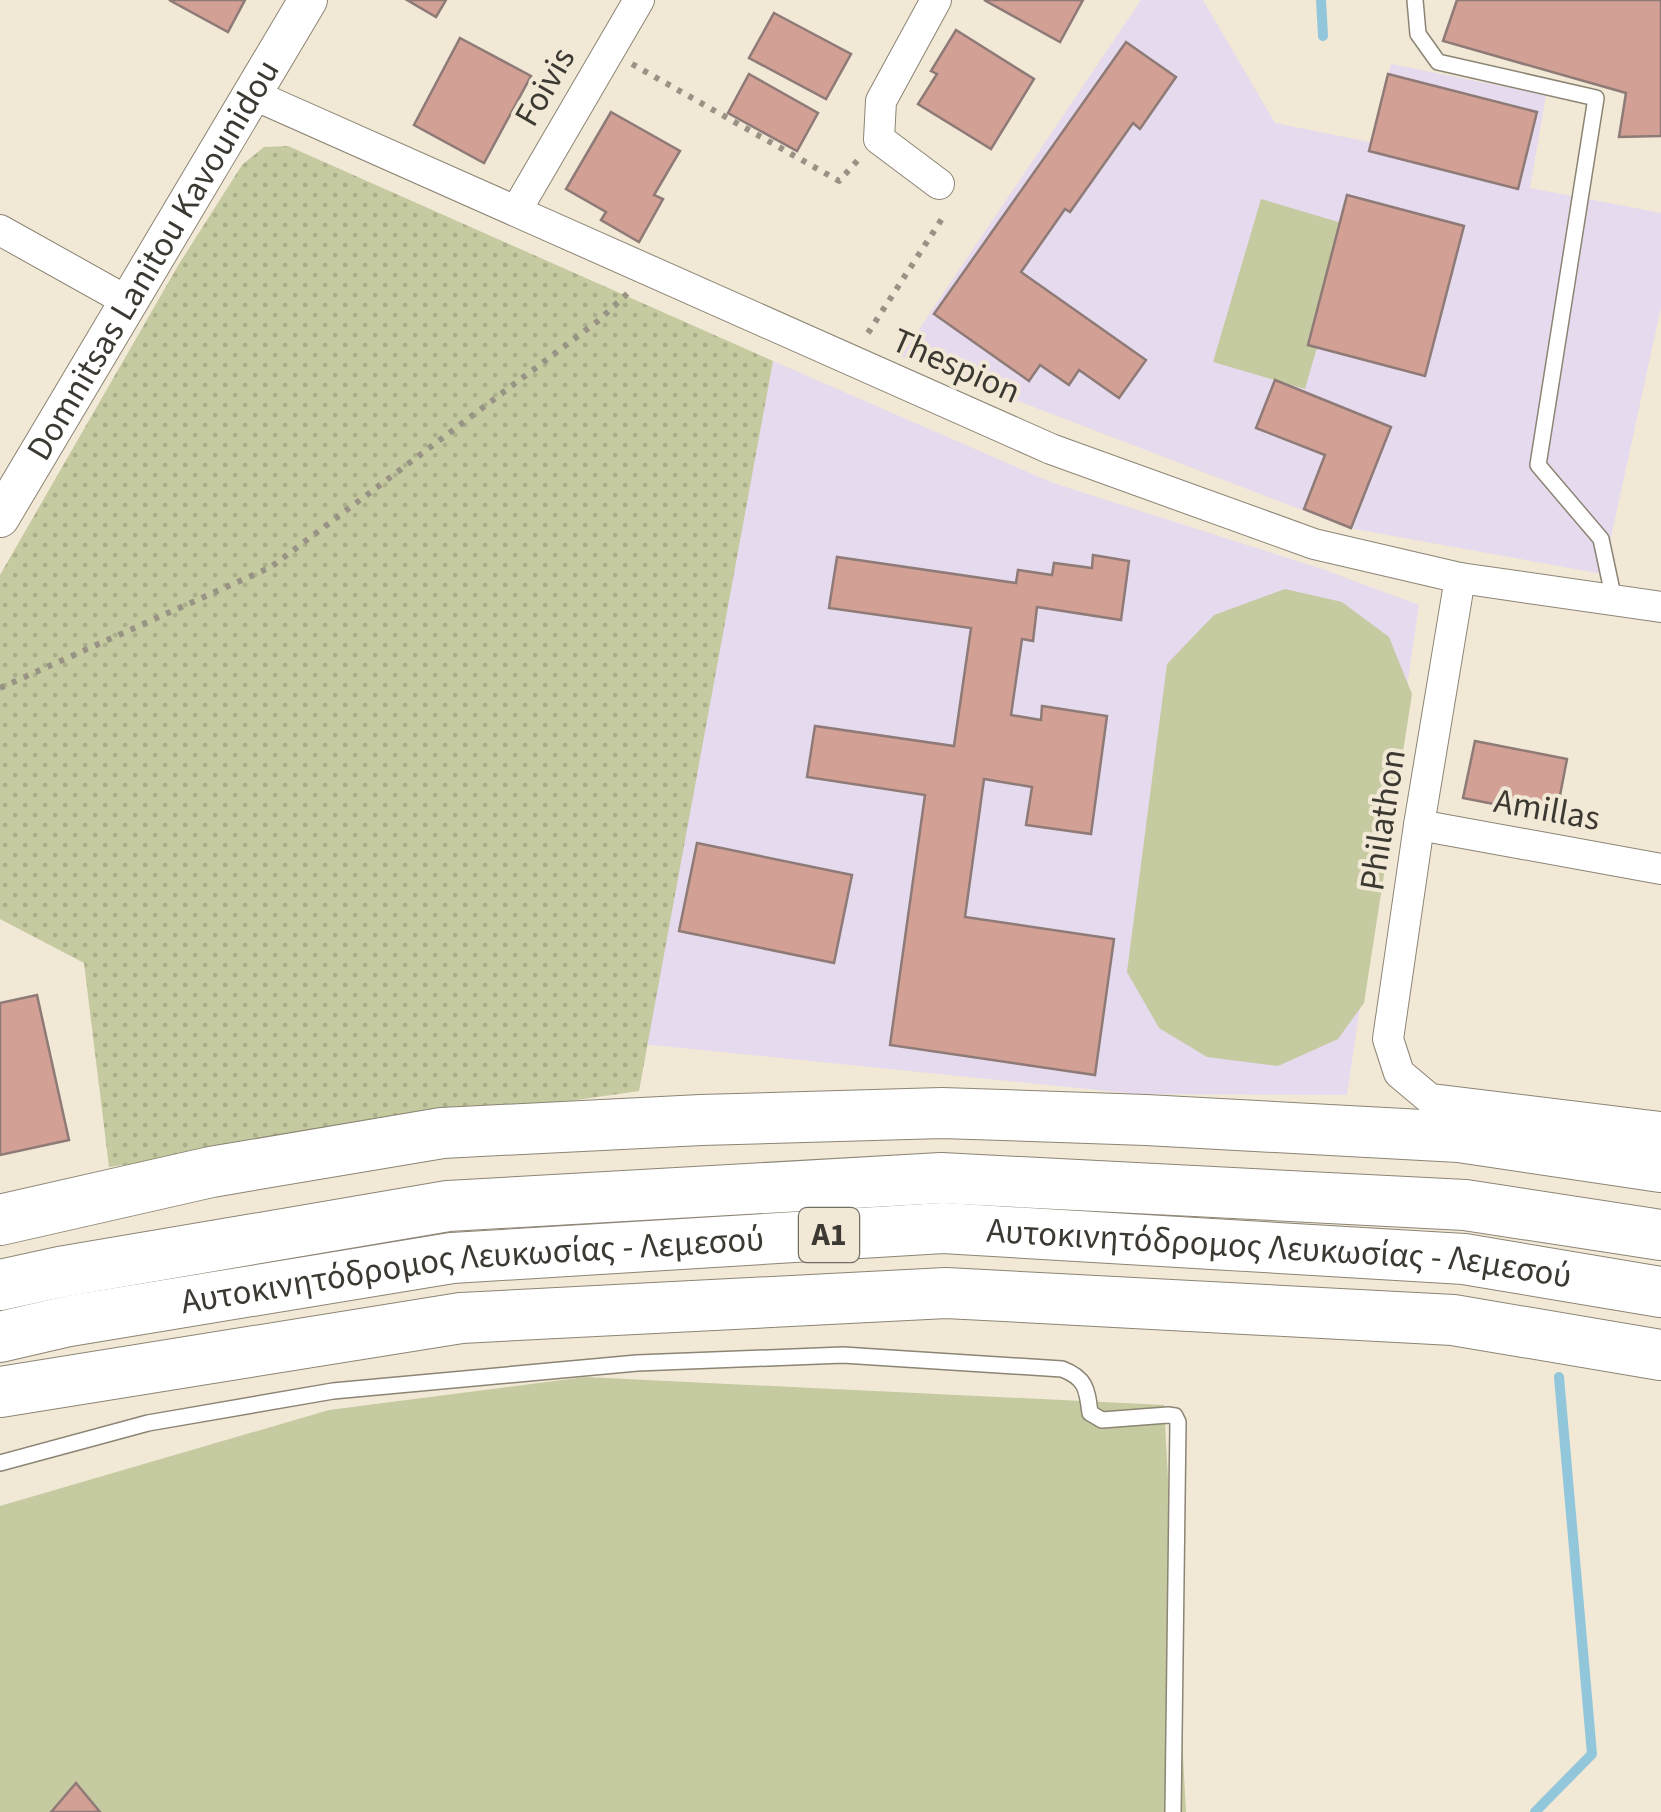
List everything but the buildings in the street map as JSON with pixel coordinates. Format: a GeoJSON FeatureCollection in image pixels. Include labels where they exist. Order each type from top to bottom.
{"type":"FeatureCollection","features":[{"type":"Feature","properties":{"kind":"highway"},"geometry":{"type":"LineString","coordinates":[[0,1220],[211,1172],[442,1134],[702,1120],[942,1114],[1146,1120],[1459,1138],[1661,1167]]}},
{"type":"Feature","properties":{"kind":"highway"},"geometry":{"type":"LineString","coordinates":[[0,1235],[211,1172]]}},
{"type":"Feature","properties":{"kind":"highway","name":"Αυτοκινητόδρομος Λευκωσίας - Λεμεσού"},"geometry":{"type":"LineString","coordinates":[[0,1285],[448,1206],[941,1178],[1466,1206],[1661,1235]]}},
{"type":"Feature","properties":{"kind":"highway","name":"Αυτοκινητόδρομος Λευκωσίας - Λεμεσού"},"geometry":{"type":"LineString","coordinates":[[0,1337],[69,1321],[452,1258],[943,1228],[1464,1258],[1661,1292]]}},
{"type":"Feature","properties":{"kind":"highway"},"geometry":{"type":"LineString","coordinates":[[0,1395],[461,1318],[946,1293],[1454,1320],[1661,1355]]}},
{"type":"Feature","properties":{"kind":"street","name":"Domnitsas Lanitou Kavounidou"},"geometry":{"type":"LineString","coordinates":[[0,518],[308,0]]}},
{"type":"Feature","properties":{"kind":"street","name":"Foivis"},"geometry":{"type":"LineString","coordinates":[[516,211],[639,0]]}},
{"type":"Feature","properties":{"kind":"street"},"geometry":{"type":"LineString","coordinates":[[936,0],[881,101],[879,139],[938,184]]}},
{"type":"Feature","properties":{"kind":"street","name":"Thespion"},"geometry":{"type":"LineString","coordinates":[[252,94],[1052,449],[1314,544],[1460,578],[1661,607]]}},
{"type":"Feature","properties":{"kind":"street"},"geometry":{"type":"LineString","coordinates":[[0,230],[127,301]]}},
{"type":"Feature","properties":{"kind":"street","name":"Philathon"},"geometry":{"type":"LineString","coordinates":[[1460,578],[1388,1039],[1398,1073],[1430,1099],[1661,1127]]}},
{"type":"Feature","properties":{"kind":"street","name":"Amillas"},"geometry":{"type":"LineString","coordinates":[[1419,825],[1661,869]]}},
{"type":"Feature","properties":{"kind":"lane"},"geometry":{"type":"LineString","coordinates":[[1416,0],[1418,34],[1438,62],[1596,98],[1538,466],[1600,539],[1614,600]]}},
{"type":"Feature","properties":{"kind":"lane"},"geometry":{"type":"LineString","coordinates":[[0,1463],[148,1423],[333,1391],[638,1363],[843,1355],[1062,1369],[1080,1376],[1087,1388],[1090,1413],[1102,1420],[1168,1415],[1178,1422],[1173,1812]]}},
{"type":"Feature","properties":{"kind":"path"},"geometry":{"type":"LineString","coordinates":[[609,51],[839,181],[879,139]]}},
{"type":"Feature","properties":{"kind":"path"},"geometry":{"type":"LineString","coordinates":[[851,360],[947,211],[949,197],[938,184]]}},
{"type":"Feature","properties":{"kind":"path"},"geometry":{"type":"LineString","coordinates":[[0,688],[271,567],[598,321],[629,292]]}},
{"type":"Feature","properties":{"kind":"shaded area"},"geometry":{"type":"Polygon","coordinates":[[[1141,0],[1203,0],[1275,123],[1374,143],[1391,64],[1546,95],[1530,188],[1661,213],[1661,307],[1603,574],[1349,528],[901,356],[1141,0]]]}},
{"type":"Feature","properties":{"kind":"shaded area"},"geometry":{"type":"Polygon","coordinates":[[[773,361],[1053,483],[1322,569],[1419,605],[1347,1095],[1138,1094],[642,1044],[773,361]]]}},
{"type":"Feature","properties":{"kind":"green space"},"geometry":{"type":"Polygon","coordinates":[[[288,146],[773,361],[639,1091],[109,1167],[84,963],[0,919],[0,575],[179,264],[242,165],[264,147],[288,146]]]}},
{"type":"Feature","properties":{"kind":"green space"},"geometry":{"type":"Polygon","coordinates":[[[1261,199],[1352,226],[1305,389],[1213,362],[1261,199]]]}},
{"type":"Feature","properties":{"kind":"green space"},"geometry":{"type":"Polygon","coordinates":[[[1285,589],[1342,602],[1389,637],[1412,694],[1364,1003],[1338,1039],[1278,1066],[1207,1057],[1159,1028],[1127,972],[1167,664],[1214,615],[1285,589]]]}},
{"type":"Feature","properties":{"kind":"green space"},"geometry":{"type":"Polygon","coordinates":[[[585,1377],[1164,1405],[1186,1812],[0,1812],[0,1506],[329,1410],[585,1377]]]}},
{"type":"Feature","properties":{"kind":"waterway"},"geometry":{"type":"LineString","coordinates":[[1321,0],[1323,36]]}},
{"type":"Feature","properties":{"kind":"waterway"},"geometry":{"type":"LineString","coordinates":[[1535,1812],[1592,1754],[1559,1377]]}}]}
